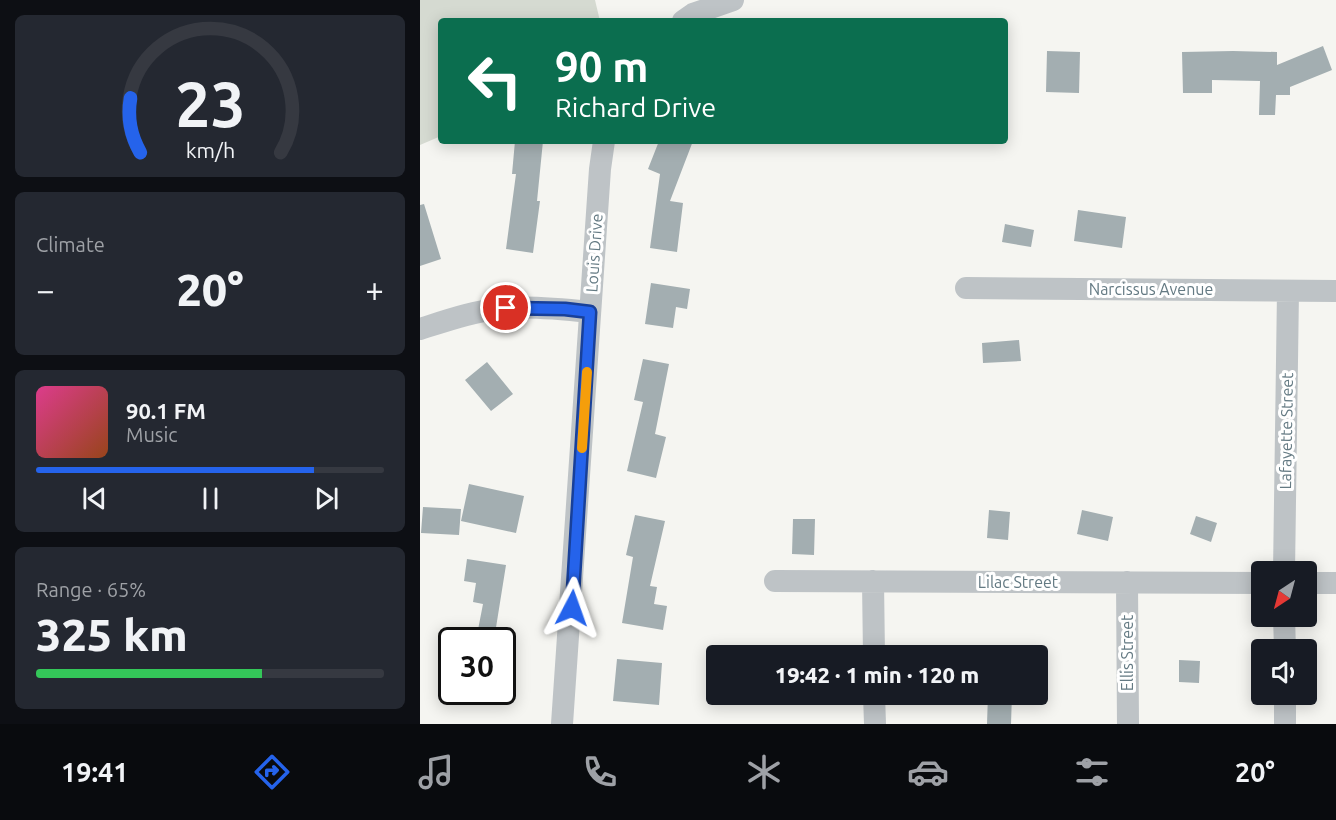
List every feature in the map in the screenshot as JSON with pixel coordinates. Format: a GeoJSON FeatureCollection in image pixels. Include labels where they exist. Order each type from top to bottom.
{"type":"FeatureCollection","features":[{"type":"Feature","properties":{"kind":"street"},"geometry":{"type":"LineString","coordinates":[[687,18],[733,0]]}},
{"type":"Feature","properties":{"kind":"street","name":"Louis Drive"},"geometry":{"type":"LineString","coordinates":[[562,724],[604,144]]}},
{"type":"Feature","properties":{"kind":"street","name":"Narcissus Avenue"},"geometry":{"type":"LineString","coordinates":[[966,288],[1336,291]]}},
{"type":"Feature","properties":{"kind":"street","name":"Lafayette Street"},"geometry":{"type":"LineString","coordinates":[[1284,561],[1288,291]]}},
{"type":"Feature","properties":{"kind":"street"},"geometry":{"type":"LineString","coordinates":[[420,329],[461,316],[506,308],[565,309],[590,312]]}},
{"type":"Feature","properties":{"kind":"street","name":"Lilac Street"},"geometry":{"type":"LineString","coordinates":[[775,581],[1251,583]]}},
{"type":"Feature","properties":{"kind":"street"},"geometry":{"type":"LineString","coordinates":[[873,581],[874,645]]}},
{"type":"Feature","properties":{"kind":"street","name":"Ellis Street"},"geometry":{"type":"LineString","coordinates":[[1127,582],[1128,724]]}},
{"type":"Feature","properties":{"kind":"street"},"geometry":{"type":"LineString","coordinates":[[1317,583],[1336,584]]}},
{"type":"Feature","properties":{"kind":"street"},"geometry":{"type":"LineString","coordinates":[[874,705],[874,724]]}},
{"type":"Feature","properties":{"kind":"street"},"geometry":{"type":"LineString","coordinates":[[1285,705],[1285,724]]}},
{"type":"Feature","properties":{"kind":"shaded area"},"geometry":{"type":"Polygon","coordinates":[[[420,0],[595,0],[599,18],[438,18],[438,137],[420,145],[420,0]]]}},
{"type":"Feature","properties":{"kind":"building"},"geometry":{"type":"Polygon","coordinates":[[[1323,46],[1332,70],[1290,87],[1290,95],[1276,95],[1275,115],[1259,115],[1260,81],[1212,80],[1212,93],[1183,93],[1182,52],[1277,52],[1277,65],[1323,46]]]}},
{"type":"Feature","properties":{"kind":"building"},"geometry":{"type":"Polygon","coordinates":[[[1047,51],[1080,52],[1079,93],[1046,92],[1047,51]]]}},
{"type":"Feature","properties":{"kind":"building"},"geometry":{"type":"Polygon","coordinates":[[[515,144],[543,144],[537,201],[540,201],[533,253],[506,249],[516,174],[512,174],[515,144]]]}},
{"type":"Feature","properties":{"kind":"building"},"geometry":{"type":"Polygon","coordinates":[[[658,144],[692,144],[670,201],[683,203],[677,252],[650,248],[660,174],[648,169],[658,144]]]}},
{"type":"Feature","properties":{"kind":"building"},"geometry":{"type":"Polygon","coordinates":[[[424,204],[441,259],[420,266],[420,205],[424,204]]]}},
{"type":"Feature","properties":{"kind":"building"},"geometry":{"type":"Polygon","coordinates":[[[1078,210],[1126,217],[1122,248],[1074,241],[1078,210]]]}},
{"type":"Feature","properties":{"kind":"building"},"geometry":{"type":"Polygon","coordinates":[[[1005,224],[1034,230],[1031,247],[1002,242],[1005,224]]]}},
{"type":"Feature","properties":{"kind":"building"},"geometry":{"type":"Polygon","coordinates":[[[651,283],[690,289],[687,309],[676,307],[673,328],[645,324],[651,283]]]}},
{"type":"Feature","properties":{"kind":"building"},"geometry":{"type":"Polygon","coordinates":[[[1019,340],[1021,361],[983,363],[982,343],[1019,340]]]}},
{"type":"Feature","properties":{"kind":"building"},"geometry":{"type":"Polygon","coordinates":[[[643,359],[669,364],[655,434],[666,437],[656,478],[627,471],[643,402],[634,400],[643,359]]]}},
{"type":"Feature","properties":{"kind":"building"},"geometry":{"type":"Polygon","coordinates":[[[487,362],[513,394],[491,411],[465,380],[487,362]]]}},
{"type":"Feature","properties":{"kind":"building"},"geometry":{"type":"Polygon","coordinates":[[[469,484],[524,496],[516,533],[461,521],[469,484]]]}},
{"type":"Feature","properties":{"kind":"building"},"geometry":{"type":"Polygon","coordinates":[[[423,507],[461,509],[459,535],[421,533],[423,507]]]}},
{"type":"Feature","properties":{"kind":"building"},"geometry":{"type":"Polygon","coordinates":[[[989,510],[1010,512],[1008,540],[987,538],[989,510]]]}},
{"type":"Feature","properties":{"kind":"building"},"geometry":{"type":"Polygon","coordinates":[[[1082,510],[1113,517],[1108,541],[1077,534],[1082,510]]]}},
{"type":"Feature","properties":{"kind":"building"},"geometry":{"type":"Polygon","coordinates":[[[635,515],[665,521],[650,586],[657,587],[654,604],[667,606],[663,630],[622,623],[633,557],[626,555],[635,515]]]}},
{"type":"Feature","properties":{"kind":"building"},"geometry":{"type":"Polygon","coordinates":[[[1196,516],[1217,523],[1211,542],[1190,534],[1196,516]]]}},
{"type":"Feature","properties":{"kind":"building"},"geometry":{"type":"Polygon","coordinates":[[[793,519],[815,519],[814,555],[792,554],[793,519]]]}},
{"type":"Feature","properties":{"kind":"building"},"geometry":{"type":"Polygon","coordinates":[[[467,559],[506,565],[496,627],[479,627],[483,604],[473,602],[476,583],[464,581],[467,559]]]}},
{"type":"Feature","properties":{"kind":"building"},"geometry":{"type":"Polygon","coordinates":[[[617,659],[662,663],[659,705],[613,701],[617,659]]]}},
{"type":"Feature","properties":{"kind":"building"},"geometry":{"type":"Polygon","coordinates":[[[1179,660],[1200,661],[1199,683],[1179,682],[1179,660]]]}},
{"type":"Feature","properties":{"kind":"building"},"geometry":{"type":"Polygon","coordinates":[[[988,705],[1012,705],[1011,724],[987,724],[988,705]]]}},
{"type":"Feature","properties":{"kind":"slow traffic"},"geometry":{"type":"LineString","coordinates":[[582,448],[587,372]]}},
{"type":"Feature","properties":{"kind":"route"},"geometry":{"type":"LineString","coordinates":[[506,308],[565,309],[590,312],[572,608]]}}]}
